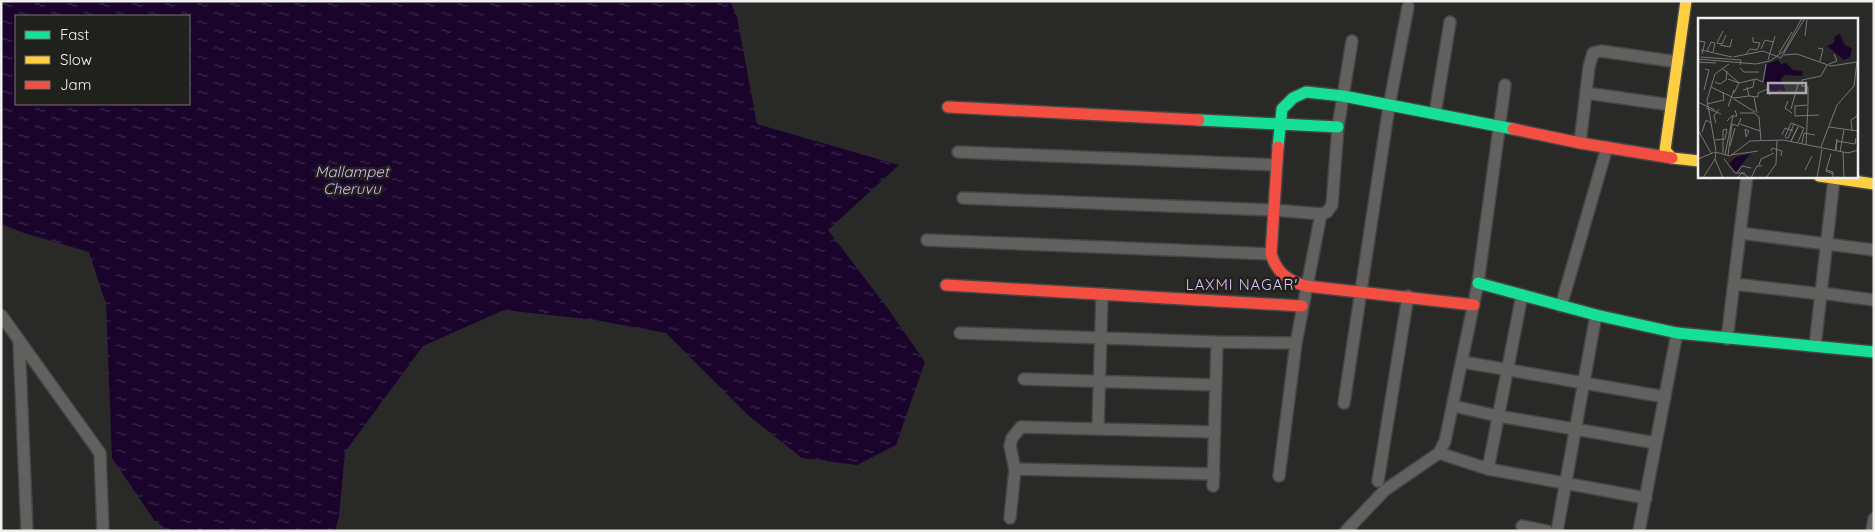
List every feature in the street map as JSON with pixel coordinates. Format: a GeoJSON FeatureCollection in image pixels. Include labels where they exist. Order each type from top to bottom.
{"type":"FeatureCollection","features":[{"type":"Feature","properties":{"kind":"street"},"geometry":{"type":"LineString","coordinates":[[1672,158],[1666,150],[1686,1]]}},
{"type":"Feature","properties":{"kind":"street"},"geometry":{"type":"LineString","coordinates":[[1344,403],[1389,106],[1408,7]]}},
{"type":"Feature","properties":{"kind":"street"},"geometry":{"type":"LineString","coordinates":[[1435,114],[1450,22]]}},
{"type":"Feature","properties":{"kind":"street"},"geometry":{"type":"LineString","coordinates":[[963,198],[1274,210],[1321,214],[1326,212],[1332,204],[1338,127],[1352,41]]}},
{"type":"Feature","properties":{"kind":"street"},"geometry":{"type":"LineString","coordinates":[[1580,143],[1589,68],[1594,53],[1601,50],[1678,62]]}},
{"type":"Feature","properties":{"kind":"street"},"geometry":{"type":"LineString","coordinates":[[1346,531],[1385,490],[1439,453],[1445,442],[1478,283],[1505,85]]}},
{"type":"Feature","properties":{"kind":"street"},"geometry":{"type":"LineString","coordinates":[[1474,305],[1408,296],[1306,286],[1287,280],[1280,274],[1273,263],[1271,254],[1279,124],[1282,109],[1293,98],[1306,92],[1343,96],[1580,143],[1672,158],[1698,160]]}},
{"type":"Feature","properties":{"kind":"street"},"geometry":{"type":"LineString","coordinates":[[1586,93],[1671,105]]}},
{"type":"Feature","properties":{"kind":"street"},"geometry":{"type":"LineString","coordinates":[[948,107],[1338,127]]}},
{"type":"Feature","properties":{"kind":"street"},"geometry":{"type":"LineString","coordinates":[[1561,306],[1607,147]]}},
{"type":"Feature","properties":{"kind":"street"},"geometry":{"type":"LineString","coordinates":[[958,152],[1276,165]]}},
{"type":"Feature","properties":{"kind":"street"},"geometry":{"type":"LineString","coordinates":[[1727,338],[1747,178]]}},
{"type":"Feature","properties":{"kind":"street"},"geometry":{"type":"LineString","coordinates":[[1829,178],[1874,184]]}},
{"type":"Feature","properties":{"kind":"street"},"geometry":{"type":"LineString","coordinates":[[1815,346],[1834,179]]}},
{"type":"Feature","properties":{"kind":"street"},"geometry":{"type":"LineString","coordinates":[[1279,476],[1296,343],[1321,214]]}},
{"type":"Feature","properties":{"kind":"street"},"geometry":{"type":"LineString","coordinates":[[1740,233],[1874,250]]}},
{"type":"Feature","properties":{"kind":"street"},"geometry":{"type":"LineString","coordinates":[[927,240],[1271,254]]}},
{"type":"Feature","properties":{"kind":"street"},"geometry":{"type":"LineString","coordinates":[[1478,283],[1596,315],[1678,333],[1874,352]]}},
{"type":"Feature","properties":{"kind":"street"},"geometry":{"type":"LineString","coordinates":[[1734,284],[1874,300]]}},
{"type":"Feature","properties":{"kind":"street"},"geometry":{"type":"LineString","coordinates":[[946,285],[1302,306]]}},
{"type":"Feature","properties":{"kind":"street"},"geometry":{"type":"LineString","coordinates":[[1098,428],[1102,294]]}},
{"type":"Feature","properties":{"kind":"street"},"geometry":{"type":"LineString","coordinates":[[1488,469],[1522,295]]}},
{"type":"Feature","properties":{"kind":"street"},"geometry":{"type":"LineString","coordinates":[[1378,481],[1408,296]]}},
{"type":"Feature","properties":{"kind":"street"},"geometry":{"type":"LineString","coordinates":[[1,315],[100,453],[103,531]]}},
{"type":"Feature","properties":{"kind":"street"},"geometry":{"type":"LineString","coordinates":[[1557,531],[1596,315]]}},
{"type":"Feature","properties":{"kind":"street"},"geometry":{"type":"LineString","coordinates":[[960,333],[1296,343]]}},
{"type":"Feature","properties":{"kind":"street"},"geometry":{"type":"LineString","coordinates":[[1639,531],[1678,333]]}},
{"type":"Feature","properties":{"kind":"street"},"geometry":{"type":"LineString","coordinates":[[19,340],[27,531]]}},
{"type":"Feature","properties":{"kind":"street"},"geometry":{"type":"LineString","coordinates":[[1213,486],[1217,342]]}},
{"type":"Feature","properties":{"kind":"street"},"geometry":{"type":"LineString","coordinates":[[1463,362],[1665,397]]}},
{"type":"Feature","properties":{"kind":"street"},"geometry":{"type":"LineString","coordinates":[[1024,379],[1216,385]]}},
{"type":"Feature","properties":{"kind":"street"},"geometry":{"type":"LineString","coordinates":[[1453,406],[1498,416],[1656,443]]}},
{"type":"Feature","properties":{"kind":"street"},"geometry":{"type":"LineString","coordinates":[[1010,518],[1015,469],[1010,446],[1012,438],[1021,426],[1215,432]]}},
{"type":"Feature","properties":{"kind":"street"},"geometry":{"type":"LineString","coordinates":[[1439,453],[1488,469],[1646,498]]}},
{"type":"Feature","properties":{"kind":"street"},"geometry":{"type":"LineString","coordinates":[[1015,469],[1214,474]]}},
{"type":"Feature","properties":{"kind":"street"},"geometry":{"type":"LineString","coordinates":[[1872,531],[1874,519]]}},
{"type":"Feature","properties":{"kind":"street"},"geometry":{"type":"LineString","coordinates":[[1522,526],[1548,531]]}},
{"type":"Feature","properties":{"kind":"water","name":"Mallampet Cheruvu"},"geometry":{"type":"Polygon","coordinates":[[[1,1],[730,1],[737,17],[757,124],[899,165],[828,230],[889,310],[925,362],[896,445],[857,465],[802,458],[750,417],[666,333],[595,320],[504,310],[423,346],[345,452],[339,516],[335,531],[169,531],[154,520],[112,458],[106,304],[89,252],[24,233],[1,224],[1,1]]]}},
{"type":"Feature","properties":{"kind":"traffic: fast"},"geometry":{"type":"LineString","coordinates":[[1278,147],[1282,109],[1293,98],[1306,92],[1343,96],[1513,129]]}},
{"type":"Feature","properties":{"kind":"traffic: fast"},"geometry":{"type":"LineString","coordinates":[[1199,120],[1338,127]]}},
{"type":"Feature","properties":{"kind":"traffic: fast"},"geometry":{"type":"LineString","coordinates":[[1478,283],[1596,315],[1677,333],[1874,352]]}},
{"type":"Feature","properties":{"kind":"traffic: slow"},"geometry":{"type":"LineString","coordinates":[[1686,1],[1665,150],[1672,158],[1698,161]]}},
{"type":"Feature","properties":{"kind":"traffic: slow"},"geometry":{"type":"LineString","coordinates":[[1833,178],[1874,184]]}},
{"type":"Feature","properties":{"kind":"traffic: jam"},"geometry":{"type":"LineString","coordinates":[[948,107],[1199,120]]}},
{"type":"Feature","properties":{"kind":"traffic: jam"},"geometry":{"type":"LineString","coordinates":[[1513,129],[1580,143],[1672,158]]}},
{"type":"Feature","properties":{"kind":"traffic: jam"},"geometry":{"type":"LineString","coordinates":[[1278,147],[1271,254],[1276,266],[1284,275],[1294,282],[1306,286],[1474,305]]}},
{"type":"Feature","properties":{"kind":"traffic: jam"},"geometry":{"type":"LineString","coordinates":[[946,285],[1302,306]]}},
{"type":"Feature","properties":{"kind":"district","name":"LAXMI NAGAR'"},"geometry":{"type":"Point","coordinates":[1242,285]}}]}
